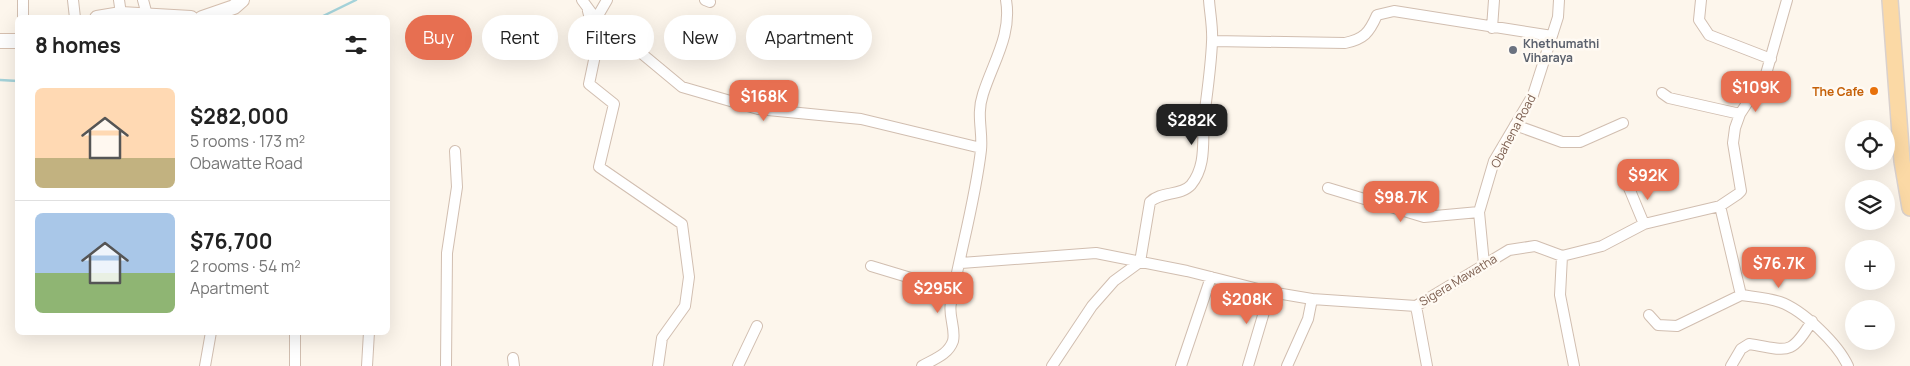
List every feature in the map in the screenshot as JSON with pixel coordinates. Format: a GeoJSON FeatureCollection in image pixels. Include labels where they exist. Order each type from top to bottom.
{"type":"FeatureCollection","features":[{"type":"Feature","properties":{"kind":"main road"},"geometry":{"type":"LineString","coordinates":[[1890,0],[1902,161],[1910,208]]}},
{"type":"Feature","properties":{"kind":"main road"},"geometry":{"type":"LineString","coordinates":[[208,15],[235,2]]}},
{"type":"Feature","properties":{"kind":"main road"},"geometry":{"type":"LineString","coordinates":[[103,15],[120,7],[147,15]]}},
{"type":"Feature","properties":{"kind":"main road"},"geometry":{"type":"LineString","coordinates":[[0,41],[15,41]]}},
{"type":"Feature","properties":{"kind":"street"},"geometry":{"type":"LineString","coordinates":[[23,0],[23,15]]}},
{"type":"Feature","properties":{"kind":"street"},"geometry":{"type":"LineString","coordinates":[[73,0],[75,15]]}},
{"type":"Feature","properties":{"kind":"street"},"geometry":{"type":"LineString","coordinates":[[143,0],[147,15]]}},
{"type":"Feature","properties":{"kind":"street"},"geometry":{"type":"LineString","coordinates":[[582,0],[592,15]]}},
{"type":"Feature","properties":{"kind":"street"},"geometry":{"type":"LineString","coordinates":[[598,15],[607,0]]}},
{"type":"Feature","properties":{"kind":"street"},"geometry":{"type":"LineString","coordinates":[[922,366],[948,352],[954,339],[950,306],[961,263],[981,148],[978,118],[982,96],[1006,35],[1008,13],[1006,0]]}},
{"type":"Feature","properties":{"kind":"street"},"geometry":{"type":"LineString","coordinates":[[1052,366],[1092,306],[1114,281],[1140,262],[1150,202],[1156,196],[1176,192],[1190,186],[1199,170],[1204,147],[1204,122],[1212,41],[1210,0]]}},
{"type":"Feature","properties":{"kind":"street"},"geometry":{"type":"LineString","coordinates":[[1492,28],[1494,0]]}},
{"type":"Feature","properties":{"kind":"street","name":"Obahena Road"},"geometry":{"type":"LineString","coordinates":[[1484,264],[1479,212],[1494,161],[1533,95],[1558,17],[1559,0]]}},
{"type":"Feature","properties":{"kind":"street"},"geometry":{"type":"LineString","coordinates":[[1701,0],[1699,20],[1709,35],[1771,59]]}},
{"type":"Feature","properties":{"kind":"street"},"geometry":{"type":"LineString","coordinates":[[1574,366],[1560,295],[1562,256],[1602,246],[1644,224],[1720,206],[1740,191],[1733,143],[1740,114],[1766,74],[1788,0]]}},
{"type":"Feature","properties":{"kind":"street"},"geometry":{"type":"LineString","coordinates":[[588,10],[597,46],[589,84],[614,104],[599,167],[682,224],[689,277],[685,306],[662,338],[658,366]]}},
{"type":"Feature","properties":{"kind":"street"},"geometry":{"type":"LineString","coordinates":[[1212,41],[1344,43],[1360,40],[1372,27],[1377,15],[1394,11],[1552,36]]}},
{"type":"Feature","properties":{"kind":"street"},"geometry":{"type":"LineString","coordinates":[[649,60],[682,88],[758,109],[861,119],[981,148]]}},
{"type":"Feature","properties":{"kind":"street"},"geometry":{"type":"LineString","coordinates":[[1662,92],[1669,98],[1740,114]]}},
{"type":"Feature","properties":{"kind":"street"},"geometry":{"type":"LineString","coordinates":[[1515,125],[1562,142],[1580,142],[1623,123]]}},
{"type":"Feature","properties":{"kind":"street"},"geometry":{"type":"LineString","coordinates":[[446,366],[447,252],[457,187],[455,151]]}},
{"type":"Feature","properties":{"kind":"street"},"geometry":{"type":"LineString","coordinates":[[1328,188],[1424,217],[1479,212]]}},
{"type":"Feature","properties":{"kind":"street"},"geometry":{"type":"LineString","coordinates":[[1629,188],[1644,224]]}},
{"type":"Feature","properties":{"kind":"street"},"geometry":{"type":"LineString","coordinates":[[1720,206],[1741,294]]}},
{"type":"Feature","properties":{"kind":"street","name":"Sigera Mawatha"},"geometry":{"type":"LineString","coordinates":[[961,263],[1096,253],[1211,277],[1270,292],[1312,299],[1416,306],[1509,250],[1535,246],[1562,256]]}},
{"type":"Feature","properties":{"kind":"street"},"geometry":{"type":"LineString","coordinates":[[870,266],[954,291]]}},
{"type":"Feature","properties":{"kind":"street"},"geometry":{"type":"LineString","coordinates":[[1181,366],[1211,277]]}},
{"type":"Feature","properties":{"kind":"street"},"geometry":{"type":"LineString","coordinates":[[1248,366],[1270,292]]}},
{"type":"Feature","properties":{"kind":"street"},"geometry":{"type":"LineString","coordinates":[[1649,315],[1658,325],[1677,326],[1741,294],[1782,302],[1812,321],[1844,357],[1848,366]]}},
{"type":"Feature","properties":{"kind":"street"},"geometry":{"type":"LineString","coordinates":[[1287,366],[1308,319],[1312,299]]}},
{"type":"Feature","properties":{"kind":"street"},"geometry":{"type":"LineString","coordinates":[[1416,306],[1427,366]]}},
{"type":"Feature","properties":{"kind":"street"},"geometry":{"type":"LineString","coordinates":[[1731,366],[1741,349],[1749,344],[1787,350],[1798,344],[1812,321]]}},
{"type":"Feature","properties":{"kind":"street"},"geometry":{"type":"LineString","coordinates":[[738,366],[757,326]]}},
{"type":"Feature","properties":{"kind":"street"},"geometry":{"type":"LineString","coordinates":[[204,366],[210,335]]}},
{"type":"Feature","properties":{"kind":"street"},"geometry":{"type":"LineString","coordinates":[[295,335],[295,366]]}},
{"type":"Feature","properties":{"kind":"street"},"geometry":{"type":"LineString","coordinates":[[367,366],[369,335]]}},
{"type":"Feature","properties":{"kind":"waterway"},"geometry":{"type":"LineString","coordinates":[[325,15],[356,0]]}},
{"type":"Feature","properties":{"kind":"waterway"},"geometry":{"type":"LineString","coordinates":[[0,80],[15,81]]}},
{"type":"Feature","properties":{"kind":"place","name":"Khethumathi Viharaya"},"geometry":{"type":"Point","coordinates":[1513,50]}},
{"type":"Feature","properties":{"kind":"place","name":"The Cafe"},"geometry":{"type":"Point","coordinates":[1874,91]}}]}
